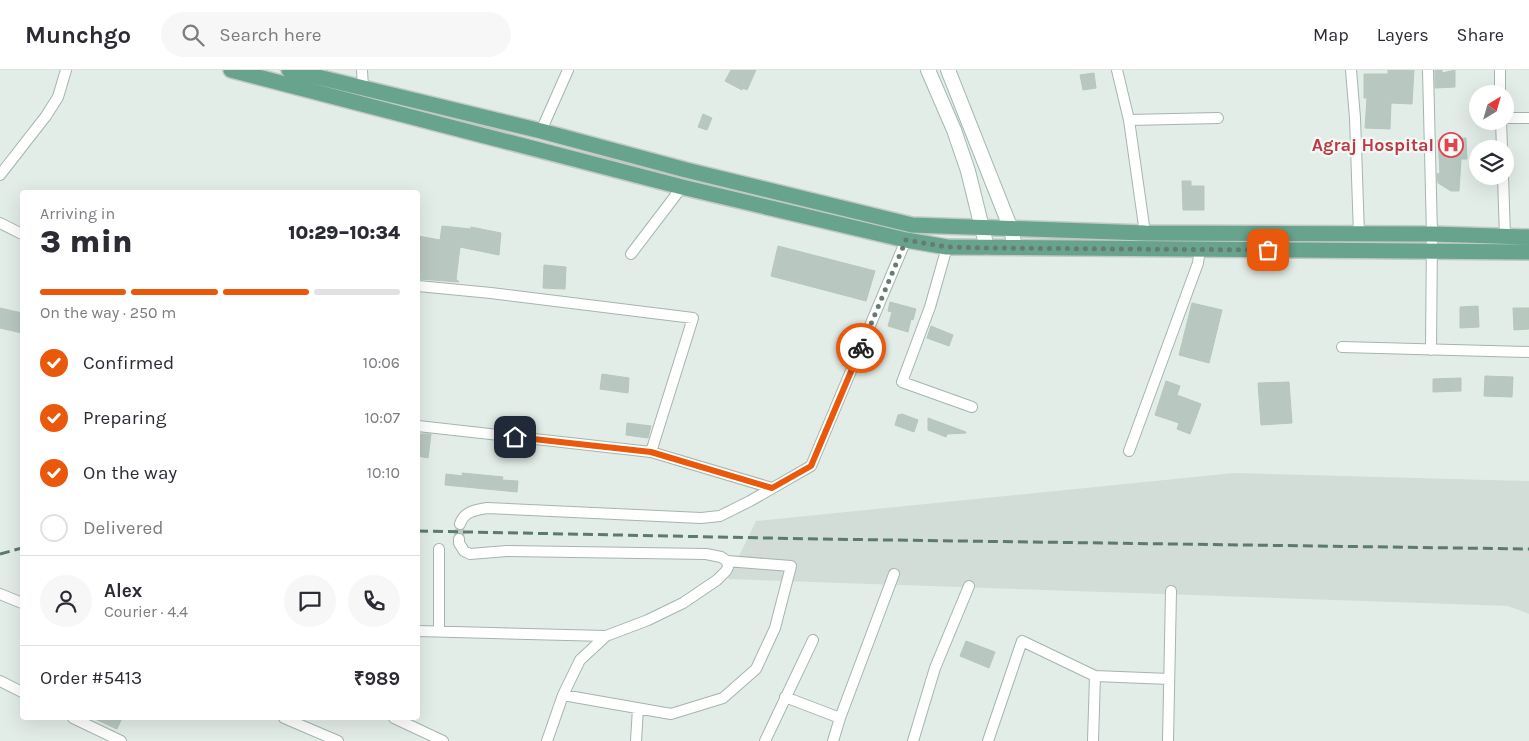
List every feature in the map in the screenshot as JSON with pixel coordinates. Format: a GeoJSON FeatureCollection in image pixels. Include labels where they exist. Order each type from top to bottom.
{"type":"FeatureCollection","features":[{"type":"Feature","properties":{"kind":"main road"},"geometry":{"type":"LineString","coordinates":[[231,70],[682,187],[906,240],[947,247],[1529,252]]}},
{"type":"Feature","properties":{"kind":"main road"},"geometry":{"type":"LineString","coordinates":[[289,70],[541,131],[686,170],[912,226],[1145,233],[1432,234],[1529,237]]}},
{"type":"Feature","properties":{"kind":"main road"},"geometry":{"type":"LineString","coordinates":[[928,70],[963,154],[987,248]]}},
{"type":"Feature","properties":{"kind":"main road"},"geometry":{"type":"LineString","coordinates":[[948,70],[1011,229],[1015,247]]}},
{"type":"Feature","properties":{"kind":"street"},"geometry":{"type":"LineString","coordinates":[[0,175],[46,116],[58,97],[66,70]]}},
{"type":"Feature","properties":{"kind":"street"},"geometry":{"type":"LineString","coordinates":[[362,70],[362,89]]}},
{"type":"Feature","properties":{"kind":"street"},"geometry":{"type":"LineString","coordinates":[[541,131],[568,70]]}},
{"type":"Feature","properties":{"kind":"street"},"geometry":{"type":"LineString","coordinates":[[1117,70],[1129,120],[1145,233]]}},
{"type":"Feature","properties":{"kind":"street"},"geometry":{"type":"LineString","coordinates":[[1351,70],[1355,118],[1359,235]]}},
{"type":"Feature","properties":{"kind":"street"},"geometry":{"type":"LineString","coordinates":[[1428,70],[1432,234],[1431,350]]}},
{"type":"Feature","properties":{"kind":"street"},"geometry":{"type":"LineString","coordinates":[[1500,70],[1500,85]]}},
{"type":"Feature","properties":{"kind":"street"},"geometry":{"type":"LineString","coordinates":[[1129,120],[1218,118]]}},
{"type":"Feature","properties":{"kind":"street"},"geometry":{"type":"LineString","coordinates":[[1514,118],[1529,118]]}},
{"type":"Feature","properties":{"kind":"street"},"geometry":{"type":"LineString","coordinates":[[1503,185],[1505,237]]}},
{"type":"Feature","properties":{"kind":"street"},"geometry":{"type":"LineString","coordinates":[[631,254],[682,187]]}},
{"type":"Feature","properties":{"kind":"street"},"geometry":{"type":"LineString","coordinates":[[0,223],[20,233]]}},
{"type":"Feature","properties":{"kind":"street"},"geometry":{"type":"LineString","coordinates":[[460,524],[465,515],[475,510],[487,508],[701,518],[720,516],[811,466],[906,240]]}},
{"type":"Feature","properties":{"kind":"street"},"geometry":{"type":"LineString","coordinates":[[947,247],[930,307],[902,382],[972,407]]}},
{"type":"Feature","properties":{"kind":"street"},"geometry":{"type":"LineString","coordinates":[[1129,451],[1198,263],[1200,248]]}},
{"type":"Feature","properties":{"kind":"street"},"geometry":{"type":"LineString","coordinates":[[420,286],[491,292],[693,318],[651,452]]}},
{"type":"Feature","properties":{"kind":"street"},"geometry":{"type":"LineString","coordinates":[[1342,346],[1529,352]]}},
{"type":"Feature","properties":{"kind":"street"},"geometry":{"type":"LineString","coordinates":[[420,426],[651,452],[772,488]]}},
{"type":"Feature","properties":{"kind":"street"},"geometry":{"type":"LineString","coordinates":[[459,539],[458,543],[464,551],[470,554],[507,551],[706,554],[721,557],[727,561],[792,566],[776,628],[756,669],[723,698],[671,714],[563,696]]}},
{"type":"Feature","properties":{"kind":"street"},"geometry":{"type":"LineString","coordinates":[[439,549],[439,632]]}},
{"type":"Feature","properties":{"kind":"street"},"geometry":{"type":"LineString","coordinates":[[547,741],[563,696],[580,660],[606,636],[683,603],[717,580],[726,571],[728,567],[727,561]]}},
{"type":"Feature","properties":{"kind":"street"},"geometry":{"type":"LineString","coordinates":[[833,741],[894,574]]}},
{"type":"Feature","properties":{"kind":"street"},"geometry":{"type":"LineString","coordinates":[[913,741],[935,668],[969,586]]}},
{"type":"Feature","properties":{"kind":"street"},"geometry":{"type":"LineString","coordinates":[[1168,741],[1171,590]]}},
{"type":"Feature","properties":{"kind":"street"},"geometry":{"type":"LineString","coordinates":[[0,594],[20,602]]}},
{"type":"Feature","properties":{"kind":"street"},"geometry":{"type":"LineString","coordinates":[[420,631],[606,636]]}},
{"type":"Feature","properties":{"kind":"street"},"geometry":{"type":"LineString","coordinates":[[765,741],[784,697],[813,640]]}},
{"type":"Feature","properties":{"kind":"street"},"geometry":{"type":"LineString","coordinates":[[988,741],[1022,641],[1095,676],[1169,679]]}},
{"type":"Feature","properties":{"kind":"street"},"geometry":{"type":"LineString","coordinates":[[1093,741],[1095,676]]}},
{"type":"Feature","properties":{"kind":"street"},"geometry":{"type":"LineString","coordinates":[[0,681],[20,691]]}},
{"type":"Feature","properties":{"kind":"street"},"geometry":{"type":"LineString","coordinates":[[784,697],[840,718]]}},
{"type":"Feature","properties":{"kind":"street"},"geometry":{"type":"LineString","coordinates":[[636,741],[638,708]]}},
{"type":"Feature","properties":{"kind":"street"},"geometry":{"type":"LineString","coordinates":[[77,720],[121,741]]}},
{"type":"Feature","properties":{"kind":"street"},"geometry":{"type":"LineString","coordinates":[[289,720],[338,741]]}},
{"type":"Feature","properties":{"kind":"street"},"geometry":{"type":"LineString","coordinates":[[398,720],[443,741]]}},
{"type":"Feature","properties":{"kind":"shaded area"},"geometry":{"type":"Polygon","coordinates":[[[1234,473],[1529,481],[1529,614],[1508,606],[728,579],[756,521],[1234,473]]]}},
{"type":"Feature","properties":{"kind":"building"},"geometry":{"type":"Polygon","coordinates":[[[731,70],[756,70],[747,90],[743,88],[742,90],[725,81],[731,70]]]}},
{"type":"Feature","properties":{"kind":"building"},"geometry":{"type":"Polygon","coordinates":[[[1388,70],[1414,70],[1412,104],[1391,103],[1390,129],[1365,128],[1367,98],[1364,98],[1364,74],[1388,74],[1388,70]]]}},
{"type":"Feature","properties":{"kind":"building"},"geometry":{"type":"Polygon","coordinates":[[[1435,70],[1442,70],[1442,73],[1455,70],[1455,87],[1435,88],[1435,70]]]}},
{"type":"Feature","properties":{"kind":"building"},"geometry":{"type":"Polygon","coordinates":[[[1094,73],[1096,88],[1083,90],[1080,75],[1094,73]]]}},
{"type":"Feature","properties":{"kind":"building"},"geometry":{"type":"Polygon","coordinates":[[[703,114],[712,118],[707,130],[698,127],[703,114]]]}},
{"type":"Feature","properties":{"kind":"building"},"geometry":{"type":"Polygon","coordinates":[[[1466,138],[1467,159],[1461,159],[1459,191],[1451,191],[1438,183],[1437,174],[1440,173],[1438,140],[1466,138]]]}},
{"type":"Feature","properties":{"kind":"building"},"geometry":{"type":"Polygon","coordinates":[[[1182,181],[1191,181],[1191,186],[1204,186],[1204,210],[1183,210],[1182,181]]]}},
{"type":"Feature","properties":{"kind":"building"},"geometry":{"type":"Polygon","coordinates":[[[442,226],[471,229],[471,227],[501,233],[499,255],[460,247],[456,279],[459,282],[420,279],[420,236],[440,240],[442,226]]]}},
{"type":"Feature","properties":{"kind":"building"},"geometry":{"type":"Polygon","coordinates":[[[778,246],[875,271],[866,301],[771,276],[778,246]]]}},
{"type":"Feature","properties":{"kind":"building"},"geometry":{"type":"Polygon","coordinates":[[[544,265],[566,267],[565,289],[543,288],[544,265]]]}},
{"type":"Feature","properties":{"kind":"building"},"geometry":{"type":"Polygon","coordinates":[[[890,302],[916,309],[908,332],[888,326],[892,312],[888,311],[890,302]]]}},
{"type":"Feature","properties":{"kind":"building"},"geometry":{"type":"Polygon","coordinates":[[[1192,303],[1222,310],[1209,363],[1179,355],[1192,303]]]}},
{"type":"Feature","properties":{"kind":"building"},"geometry":{"type":"Polygon","coordinates":[[[1478,306],[1479,327],[1460,328],[1460,307],[1478,306]]]}},
{"type":"Feature","properties":{"kind":"building"},"geometry":{"type":"Polygon","coordinates":[[[0,308],[20,313],[20,333],[0,328],[0,308]]]}},
{"type":"Feature","properties":{"kind":"building"},"geometry":{"type":"Polygon","coordinates":[[[1513,308],[1529,308],[1529,329],[1514,330],[1513,308]]]}},
{"type":"Feature","properties":{"kind":"building"},"geometry":{"type":"Polygon","coordinates":[[[931,326],[953,335],[949,346],[927,338],[931,326]]]}},
{"type":"Feature","properties":{"kind":"building"},"geometry":{"type":"Polygon","coordinates":[[[602,374],[629,378],[628,393],[600,389],[602,374]]]}},
{"type":"Feature","properties":{"kind":"building"},"geometry":{"type":"Polygon","coordinates":[[[1485,376],[1513,377],[1512,397],[1484,396],[1485,376]]]}},
{"type":"Feature","properties":{"kind":"building"},"geometry":{"type":"Polygon","coordinates":[[[1461,378],[1461,391],[1433,392],[1433,379],[1461,378]]]}},
{"type":"Feature","properties":{"kind":"building"},"geometry":{"type":"Polygon","coordinates":[[[1166,381],[1180,386],[1177,395],[1201,404],[1190,434],[1177,429],[1179,423],[1155,415],[1166,381]]]}},
{"type":"Feature","properties":{"kind":"building"},"geometry":{"type":"Polygon","coordinates":[[[1289,382],[1292,423],[1261,425],[1258,383],[1289,382]]]}},
{"type":"Feature","properties":{"kind":"building"},"geometry":{"type":"Polygon","coordinates":[[[902,414],[918,420],[914,432],[895,425],[898,415],[902,414]]]}},
{"type":"Feature","properties":{"kind":"building"},"geometry":{"type":"Polygon","coordinates":[[[928,418],[966,433],[947,434],[946,437],[928,430],[928,418]]]}},
{"type":"Feature","properties":{"kind":"building"},"geometry":{"type":"Polygon","coordinates":[[[627,423],[651,426],[648,438],[626,435],[627,423]]]}},
{"type":"Feature","properties":{"kind":"building"},"geometry":{"type":"Polygon","coordinates":[[[420,434],[431,434],[428,458],[420,456],[420,434]]]}},
{"type":"Feature","properties":{"kind":"building"},"geometry":{"type":"Polygon","coordinates":[[[462,473],[503,477],[502,480],[518,481],[517,492],[445,485],[446,474],[463,476],[462,473]]]}},
{"type":"Feature","properties":{"kind":"building"},"geometry":{"type":"Polygon","coordinates":[[[966,641],[995,652],[989,668],[960,656],[966,641]]]}},
{"type":"Feature","properties":{"kind":"building"},"geometry":{"type":"Polygon","coordinates":[[[97,720],[121,720],[117,729],[97,720]]]}},
{"type":"Feature","properties":{"kind":"tunnel"},"geometry":{"type":"LineString","coordinates":[[459,539],[460,524]]}},
{"type":"Feature","properties":{"kind":"railway"},"geometry":{"type":"LineString","coordinates":[[420,531],[1529,549]]}},
{"type":"Feature","properties":{"kind":"railway"},"geometry":{"type":"LineString","coordinates":[[0,554],[20,549]]}},
{"type":"Feature","properties":{"kind":"way so far"},"geometry":{"type":"LineString","coordinates":[[861,348],[906,240],[947,247],[1268,250]]}},
{"type":"Feature","properties":{"kind":"place","name":"Agraj Hospital"},"geometry":{"type":"Point","coordinates":[1451,145]}},
{"type":"Feature","properties":{"kind":"route"},"geometry":{"type":"LineString","coordinates":[[515,437],[651,452],[772,488],[811,466],[861,348]]}}]}
